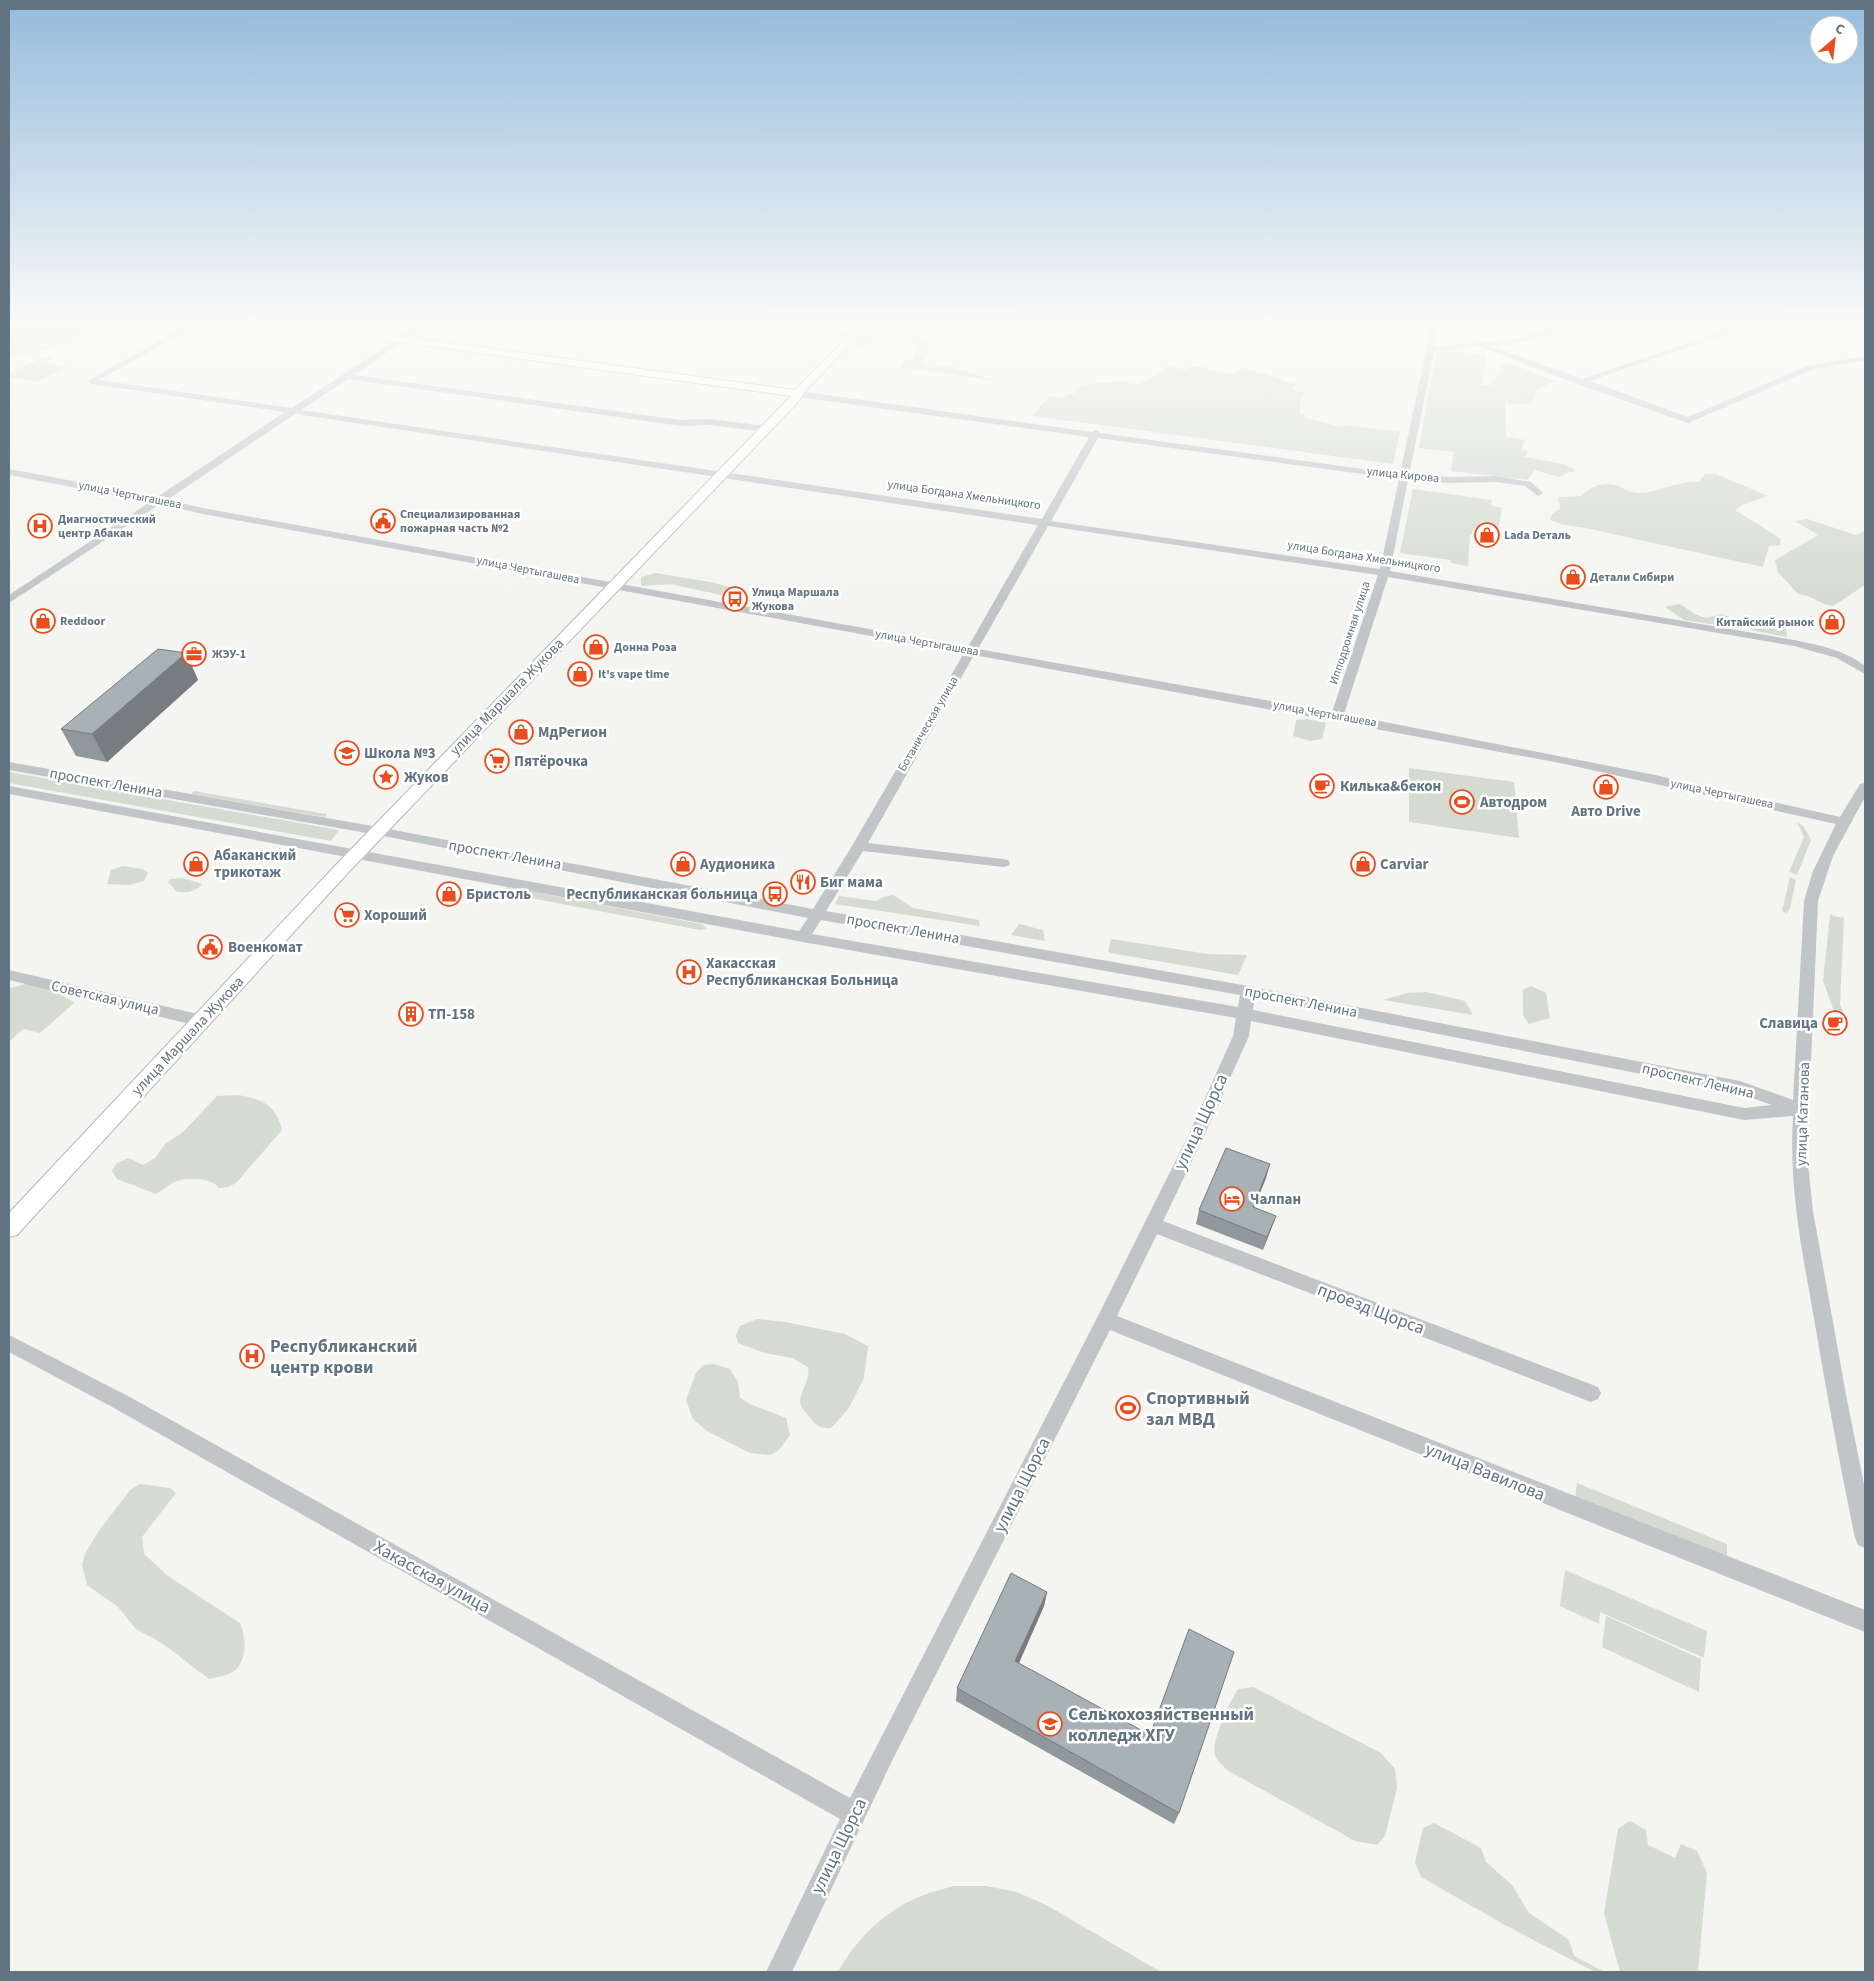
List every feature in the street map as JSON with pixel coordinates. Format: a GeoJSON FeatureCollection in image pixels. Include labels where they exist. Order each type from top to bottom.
{"type":"FeatureCollection","features":[{"type":"Feature","properties":{"kind":"main road","name":"улица Маршала Жукова"},"geometry":{"type":"LineString","coordinates":[[9,1228],[357,853],[778,415]]}},
{"type":"Feature","properties":{"kind":"street"},"geometry":{"type":"LineString","coordinates":[[9,600],[285,415]]}},
{"type":"Feature","properties":{"kind":"street","name":"улица Богдана Хмельницкого"},"geometry":{"type":"LineString","coordinates":[[322,415],[1045,521],[1384,573],[1830,651],[1843,656],[1865,670]]}},
{"type":"Feature","properties":{"kind":"street"},"geometry":{"type":"LineString","coordinates":[[627,415],[681,423],[710,422],[765,429]]}},
{"type":"Feature","properties":{"kind":"street","name":"улица Кирова"},"geometry":{"type":"LineString","coordinates":[[962,415],[1403,476],[1449,480],[1496,479],[1528,484],[1538,493]]}},
{"type":"Feature","properties":{"kind":"street","name":"Ипподромная улица"},"geometry":{"type":"LineString","coordinates":[[1337,716],[1384,573],[1416,415]]}},
{"type":"Feature","properties":{"kind":"street"},"geometry":{"type":"LineString","coordinates":[[1675,415],[1688,420],[1699,415]]}},
{"type":"Feature","properties":{"kind":"street","name":"Ботаническая улица"},"geometry":{"type":"LineString","coordinates":[[803,937],[859,846],[1096,433]]}},
{"type":"Feature","properties":{"kind":"street","name":"улица Чертыгашева"},"geometry":{"type":"LineString","coordinates":[[9,472],[158,500],[203,511],[1337,716],[1755,800],[1843,822]]}},
{"type":"Feature","properties":{"kind":"street","name":"проспект Ленина"},"geometry":{"type":"LineString","coordinates":[[9,766],[378,831],[817,914],[1248,992],[1740,1087],[1801,1109]]}},
{"type":"Feature","properties":{"kind":"street","name":"улица Катанова"},"geometry":{"type":"LineString","coordinates":[[1865,787],[1843,822],[1815,883],[1811,901],[1799,1154],[1804,1211],[1837,1400],[1865,1538]]}},
{"type":"Feature","properties":{"kind":"street","name":"проспект Ленина"},"geometry":{"type":"LineString","coordinates":[[9,790],[803,937],[1245,1014],[1744,1114],[1801,1109]]}},
{"type":"Feature","properties":{"kind":"street"},"geometry":{"type":"LineString","coordinates":[[859,846],[1003,863]]}},
{"type":"Feature","properties":{"kind":"street","name":"Советская улица"},"geometry":{"type":"LineString","coordinates":[[9,975],[202,1021]]}},
{"type":"Feature","properties":{"kind":"street","name":"улица Щорса"},"geometry":{"type":"LineString","coordinates":[[779,1972],[854,1814],[1106,1320],[1196,1136],[1237,1045],[1245,1014],[1248,992]]}},
{"type":"Feature","properties":{"kind":"street","name":"проезд Щорса"},"geometry":{"type":"LineString","coordinates":[[1152,1224],[1590,1393]]}},
{"type":"Feature","properties":{"kind":"street","name":"улица Вавилова"},"geometry":{"type":"LineString","coordinates":[[1106,1320],[1865,1621]]}},
{"type":"Feature","properties":{"kind":"street","name":"Хакасская улица"},"geometry":{"type":"LineString","coordinates":[[9,1343],[113,1398],[854,1814]]}},
{"type":"Feature","properties":{"kind":"shaded area"},"geometry":{"type":"Polygon","coordinates":[[[1305,415],[1304,418],[1343,427],[1344,425],[1400,432],[1393,464],[1033,416],[1305,415]]]}},
{"type":"Feature","properties":{"kind":"shaded area"},"geometry":{"type":"Polygon","coordinates":[[[1425,415],[1505,415],[1506,437],[1525,440],[1521,450],[1528,451],[1525,457],[1564,464],[1574,469],[1575,472],[1559,477],[1534,470],[1528,480],[1451,471],[1454,452],[1419,448],[1425,415]]]}},
{"type":"Feature","properties":{"kind":"shaded area"},"geometry":{"type":"Polygon","coordinates":[[[1705,474],[1716,474],[1768,496],[1744,504],[1735,510],[1781,539],[1780,545],[1769,546],[1763,567],[1565,525],[1550,520],[1552,514],[1560,509],[1558,497],[1581,496],[1601,484],[1613,484],[1638,493],[1684,483],[1699,482],[1705,474]]]}},
{"type":"Feature","properties":{"kind":"shaded area"},"geometry":{"type":"Polygon","coordinates":[[[1413,489],[1492,500],[1491,505],[1502,508],[1498,529],[1473,528],[1472,534],[1470,534],[1468,566],[1451,563],[1451,560],[1400,553],[1413,489]]]}},
{"type":"Feature","properties":{"kind":"shaded area"},"geometry":{"type":"Polygon","coordinates":[[[1807,519],[1856,535],[1865,531],[1865,585],[1833,606],[1798,594],[1778,572],[1775,560],[1818,535],[1795,521],[1807,519]]]}},
{"type":"Feature","properties":{"kind":"shaded area"},"geometry":{"type":"Polygon","coordinates":[[[656,573],[716,583],[738,590],[735,598],[670,584],[641,586],[641,577],[656,573]]]}},
{"type":"Feature","properties":{"kind":"shaded area"},"geometry":{"type":"Polygon","coordinates":[[[1679,604],[1702,617],[1723,614],[1729,617],[1731,627],[1684,620],[1665,607],[1679,604]]]}},
{"type":"Feature","properties":{"kind":"shaded area"},"geometry":{"type":"Polygon","coordinates":[[[1759,624],[1775,624],[1786,629],[1787,637],[1755,631],[1747,627],[1759,624]]]}},
{"type":"Feature","properties":{"kind":"shaded area"},"geometry":{"type":"Polygon","coordinates":[[[1307,719],[1326,723],[1322,739],[1311,741],[1293,736],[1296,720],[1307,719]]]}},
{"type":"Feature","properties":{"kind":"shaded area","name":"Автодром"},"geometry":{"type":"Polygon","coordinates":[[[1409,768],[1514,782],[1519,838],[1409,822],[1409,768]]]}},
{"type":"Feature","properties":{"kind":"shaded area"},"geometry":{"type":"Polygon","coordinates":[[[9,772],[339,830],[331,841],[9,783],[9,772]]]}},
{"type":"Feature","properties":{"kind":"shaded area"},"geometry":{"type":"Polygon","coordinates":[[[194,791],[326,814],[326,816],[191,794],[194,791]]]}},
{"type":"Feature","properties":{"kind":"shaded area"},"geometry":{"type":"Polygon","coordinates":[[[1797,822],[1804,827],[1811,840],[1797,875],[1789,872],[1804,837],[1797,822]]]}},
{"type":"Feature","properties":{"kind":"shaded area"},"geometry":{"type":"Polygon","coordinates":[[[123,866],[142,869],[148,873],[144,881],[129,885],[107,884],[111,870],[123,866]]]}},
{"type":"Feature","properties":{"kind":"shaded area"},"geometry":{"type":"Polygon","coordinates":[[[1790,877],[1796,880],[1790,908],[1787,913],[1782,911],[1790,877]]]}},
{"type":"Feature","properties":{"kind":"shaded area"},"geometry":{"type":"Polygon","coordinates":[[[183,878],[202,884],[194,890],[177,892],[168,882],[170,879],[183,878]]]}},
{"type":"Feature","properties":{"kind":"shaded area"},"geometry":{"type":"Polygon","coordinates":[[[508,887],[701,924],[707,928],[700,930],[504,893],[502,889],[508,887]]]}},
{"type":"Feature","properties":{"kind":"shaded area"},"geometry":{"type":"Polygon","coordinates":[[[893,895],[913,908],[979,920],[980,926],[835,904],[839,896],[876,901],[893,895]]]}},
{"type":"Feature","properties":{"kind":"shaded area"},"geometry":{"type":"Polygon","coordinates":[[[1830,915],[1844,918],[1840,1004],[1843,1012],[1834,1011],[1823,981],[1830,915]]]}},
{"type":"Feature","properties":{"kind":"shaded area"},"geometry":{"type":"Polygon","coordinates":[[[1019,924],[1043,930],[1045,941],[1011,935],[1019,924]]]}},
{"type":"Feature","properties":{"kind":"shaded area"},"geometry":{"type":"Polygon","coordinates":[[[1111,939],[1208,954],[1247,955],[1238,975],[1111,953],[1108,951],[1111,939]]]}},
{"type":"Feature","properties":{"kind":"shaded area"},"geometry":{"type":"Polygon","coordinates":[[[30,983],[45,984],[74,1003],[40,1033],[23,1029],[9,1042],[9,988],[30,983]]]}},
{"type":"Feature","properties":{"kind":"shaded area"},"geometry":{"type":"Polygon","coordinates":[[[1531,986],[1546,993],[1550,1018],[1529,1024],[1523,1015],[1523,990],[1531,986]]]}},
{"type":"Feature","properties":{"kind":"shaded area"},"geometry":{"type":"Polygon","coordinates":[[[1426,992],[1465,1001],[1473,1015],[1383,1000],[1407,993],[1426,992]]]}},
{"type":"Feature","properties":{"kind":"shaded area"},"geometry":{"type":"Polygon","coordinates":[[[238,1095],[261,1101],[267,1105],[276,1115],[282,1130],[236,1183],[228,1187],[219,1188],[206,1180],[182,1180],[172,1183],[156,1194],[117,1179],[112,1171],[117,1163],[129,1158],[143,1165],[155,1158],[165,1144],[182,1133],[217,1096],[238,1095]]]}},
{"type":"Feature","properties":{"kind":"shaded area"},"geometry":{"type":"Polygon","coordinates":[[[757,1319],[785,1322],[845,1334],[868,1346],[864,1378],[849,1408],[831,1428],[818,1426],[801,1406],[801,1397],[808,1378],[808,1367],[792,1358],[765,1353],[738,1343],[736,1335],[740,1326],[757,1319]]]}},
{"type":"Feature","properties":{"kind":"shaded area"},"geometry":{"type":"Polygon","coordinates":[[[714,1364],[730,1369],[738,1382],[740,1398],[752,1405],[786,1418],[790,1435],[779,1450],[770,1455],[750,1453],[707,1431],[693,1419],[686,1400],[696,1373],[703,1365],[714,1364]]]}},
{"type":"Feature","properties":{"kind":"shaded area"},"geometry":{"type":"Polygon","coordinates":[[[1577,1483],[1727,1544],[1727,1562],[1575,1500],[1577,1483]]]}},
{"type":"Feature","properties":{"kind":"shaded area"},"geometry":{"type":"Polygon","coordinates":[[[140,1484],[170,1488],[176,1493],[142,1537],[144,1554],[168,1576],[240,1623],[244,1635],[243,1655],[238,1667],[231,1673],[209,1679],[162,1643],[136,1629],[117,1606],[87,1585],[82,1565],[85,1554],[98,1532],[130,1490],[140,1484]]]}},
{"type":"Feature","properties":{"kind":"shaded area"},"geometry":{"type":"Polygon","coordinates":[[[1565,1570],[1707,1631],[1704,1658],[1600,1612],[1599,1624],[1560,1606],[1565,1570]]]}},
{"type":"Feature","properties":{"kind":"shaded area"},"geometry":{"type":"Polygon","coordinates":[[[1606,1616],[1701,1659],[1699,1692],[1602,1647],[1606,1616]]]}},
{"type":"Feature","properties":{"kind":"shaded area"},"geometry":{"type":"Polygon","coordinates":[[[1253,1687],[1381,1753],[1395,1769],[1397,1788],[1385,1836],[1377,1845],[1355,1841],[1227,1770],[1219,1761],[1215,1755],[1216,1740],[1230,1702],[1238,1689],[1253,1687]]]}},
{"type":"Feature","properties":{"kind":"shaded area"},"geometry":{"type":"Polygon","coordinates":[[[1630,1821],[1646,1830],[1648,1845],[1675,1858],[1681,1844],[1697,1851],[1707,1873],[1698,1972],[1620,1972],[1604,1913],[1618,1829],[1630,1821]]]}},
{"type":"Feature","properties":{"kind":"shaded area"},"geometry":{"type":"Polygon","coordinates":[[[1434,1823],[1481,1848],[1486,1862],[1512,1885],[1529,1913],[1569,1940],[1574,1956],[1605,1972],[1595,1972],[1505,1925],[1421,1877],[1415,1863],[1423,1828],[1434,1823]]]}},
{"type":"Feature","properties":{"kind":"shaded area"},"geometry":{"type":"Polygon","coordinates":[[[954,1886],[986,1886],[1017,1892],[1048,1906],[1161,1972],[838,1972],[863,1937],[885,1916],[910,1901],[931,1892],[954,1886]]]}},
{"type":"Feature","properties":{"kind":"building"},"geometry":{"type":"Polygon","coordinates":[[[158,649],[186,653],[92,734],[61,729],[158,649]]]}},
{"type":"Feature","properties":{"kind":"building","name":"Чалпан"},"geometry":{"type":"Polygon","coordinates":[[[1226,1148],[1270,1164],[1253,1207],[1276,1216],[1267,1237],[1199,1210],[1226,1148]]]}},
{"type":"Feature","properties":{"kind":"building","name":"Селькохозяйственный колледж ХГУ"},"geometry":{"type":"Polygon","coordinates":[[[1011,1573],[1047,1592],[1015,1661],[1150,1735],[1189,1629],[1234,1652],[1179,1813],[957,1688],[1011,1573]]]}},
{"type":"Feature","properties":{"kind":"place","name":"Специализированная пожарная часть №2"},"geometry":{"type":"Point","coordinates":[383,521]}},
{"type":"Feature","properties":{"kind":"place","name":"Диагностический центр Абакан"},"geometry":{"type":"Point","coordinates":[40,526]}},
{"type":"Feature","properties":{"kind":"place","name":"Lada Dеталь"},"geometry":{"type":"Point","coordinates":[1487,535]}},
{"type":"Feature","properties":{"kind":"place","name":"Детали Сибири"},"geometry":{"type":"Point","coordinates":[1573,577]}},
{"type":"Feature","properties":{"kind":"place","name":"Улица Маршала Жукова"},"geometry":{"type":"Point","coordinates":[735,599]}},
{"type":"Feature","properties":{"kind":"place","name":"Reddoor"},"geometry":{"type":"Point","coordinates":[43,621]}},
{"type":"Feature","properties":{"kind":"place","name":"Китайский рынок"},"geometry":{"type":"Point","coordinates":[1832,622]}},
{"type":"Feature","properties":{"kind":"place","name":"Донна Роза"},"geometry":{"type":"Point","coordinates":[596,647]}},
{"type":"Feature","properties":{"kind":"place","name":"ЖЭУ-1"},"geometry":{"type":"Point","coordinates":[194,654]}},
{"type":"Feature","properties":{"kind":"place","name":"It's vape time"},"geometry":{"type":"Point","coordinates":[580,674]}},
{"type":"Feature","properties":{"kind":"place","name":"МдРегион"},"geometry":{"type":"Point","coordinates":[521,732]}},
{"type":"Feature","properties":{"kind":"place","name":"Школа №3"},"geometry":{"type":"Point","coordinates":[347,753]}},
{"type":"Feature","properties":{"kind":"place","name":"Пятёрочка"},"geometry":{"type":"Point","coordinates":[497,761]}},
{"type":"Feature","properties":{"kind":"place","name":"Жуков"},"geometry":{"type":"Point","coordinates":[386,777]}},
{"type":"Feature","properties":{"kind":"place","name":"Килька&бекон"},"geometry":{"type":"Point","coordinates":[1322,786]}},
{"type":"Feature","properties":{"kind":"place","name":"Авто Drive"},"geometry":{"type":"Point","coordinates":[1606,787]}},
{"type":"Feature","properties":{"kind":"place","name":"Автодром"},"geometry":{"type":"Point","coordinates":[1462,802]}},
{"type":"Feature","properties":{"kind":"place","name":"Абаканский трикотаж"},"geometry":{"type":"Point","coordinates":[196,864]}},
{"type":"Feature","properties":{"kind":"place","name":"Аудионика"},"geometry":{"type":"Point","coordinates":[683,864]}},
{"type":"Feature","properties":{"kind":"place","name":"Carviar"},"geometry":{"type":"Point","coordinates":[1363,864]}},
{"type":"Feature","properties":{"kind":"place","name":"Биг мама"},"geometry":{"type":"Point","coordinates":[803,882]}},
{"type":"Feature","properties":{"kind":"place","name":"Бристоль"},"geometry":{"type":"Point","coordinates":[449,894]}},
{"type":"Feature","properties":{"kind":"place","name":"Республиканская больница"},"geometry":{"type":"Point","coordinates":[775,894]}},
{"type":"Feature","properties":{"kind":"place","name":"Хороший"},"geometry":{"type":"Point","coordinates":[347,915]}},
{"type":"Feature","properties":{"kind":"place","name":"Военкомат"},"geometry":{"type":"Point","coordinates":[210,947]}},
{"type":"Feature","properties":{"kind":"place","name":"Хакасская Республиканская Больница"},"geometry":{"type":"Point","coordinates":[689,972]}},
{"type":"Feature","properties":{"kind":"place","name":"ТП-158"},"geometry":{"type":"Point","coordinates":[411,1014]}},
{"type":"Feature","properties":{"kind":"place","name":"Славица"},"geometry":{"type":"Point","coordinates":[1835,1023]}},
{"type":"Feature","properties":{"kind":"place","name":"Чалпан"},"geometry":{"type":"Point","coordinates":[1232,1199]}},
{"type":"Feature","properties":{"kind":"place","name":"Республиканский центр крови"},"geometry":{"type":"Point","coordinates":[252,1356]}},
{"type":"Feature","properties":{"kind":"place","name":"Спортивный зал МВД"},"geometry":{"type":"Point","coordinates":[1128,1408]}},
{"type":"Feature","properties":{"kind":"place","name":"Селькохозяйственный колледж ХГУ"},"geometry":{"type":"Point","coordinates":[1050,1724]}}]}
